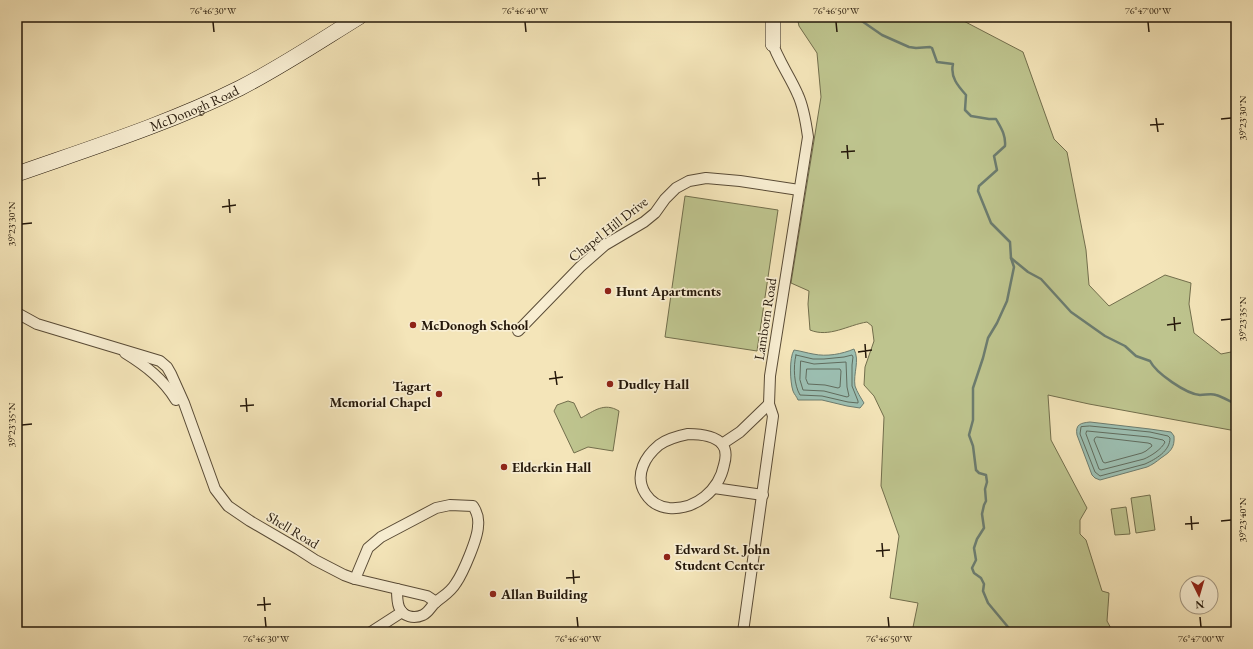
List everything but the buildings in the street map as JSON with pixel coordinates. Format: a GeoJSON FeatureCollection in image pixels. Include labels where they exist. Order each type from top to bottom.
{"type":"FeatureCollection","features":[{"type":"Feature","properties":{"kind":"main road","name":"McDonogh Road"},"geometry":{"type":"LineString","coordinates":[[17,174],[181,114],[222,97],[258,79],[360,17]]}},
{"type":"Feature","properties":{"kind":"main road"},"geometry":{"type":"LineString","coordinates":[[773,17],[773,44]]}},
{"type":"Feature","properties":{"kind":"street","name":"Lamborn Road"},"geometry":{"type":"LineString","coordinates":[[743,632],[773,416],[770,404],[770,376],[808,137],[805,118],[798,95],[777,56],[766,17]]}},
{"type":"Feature","properties":{"kind":"street","name":"Chapel Hill Drive"},"geometry":{"type":"LineString","coordinates":[[518,331],[580,267],[605,245],[644,222],[655,213],[665,199],[676,188],[689,182],[706,178],[740,181],[799,190]]}},
{"type":"Feature","properties":{"kind":"street","name":"Shell Road"},"geometry":{"type":"LineString","coordinates":[[17,313],[37,324],[116,348],[148,369],[160,379],[172,392],[189,420],[215,489],[228,506],[329,569],[355,579],[427,596],[436,602]]}},
{"type":"Feature","properties":{"kind":"street"},"geometry":{"type":"LineString","coordinates":[[722,444],[740,432],[770,404]]}},
{"type":"Feature","properties":{"kind":"street"},"geometry":{"type":"LineString","coordinates":[[697,434],[712,438],[722,444],[725,450],[725,463],[719,480],[714,488],[704,498],[694,504],[670,508],[656,504],[648,499],[642,488],[640,478],[643,466],[650,454],[664,442],[679,436],[697,434]]}},
{"type":"Feature","properties":{"kind":"street"},"geometry":{"type":"LineString","coordinates":[[714,488],[762,495]]}},
{"type":"Feature","properties":{"kind":"street"},"geometry":{"type":"LineString","coordinates":[[355,579],[368,548],[381,537],[436,508],[450,505],[473,506],[478,518],[478,528],[463,571],[451,590],[423,615],[409,617],[402,612],[399,607],[397,589]]}},
{"type":"Feature","properties":{"kind":"street"},"geometry":{"type":"LineString","coordinates":[[372,632],[402,612]]}},
{"type":"Feature","properties":{"kind":"green space"},"geometry":{"type":"Polygon","coordinates":[[[797,17],[956,17],[1023,52],[1054,139],[1067,152],[1086,250],[1089,285],[1109,306],[1165,275],[1191,283],[1189,304],[1194,333],[1221,354],[1236,351],[1236,431],[1048,395],[1051,440],[1087,508],[1080,520],[1080,534],[1086,540],[1102,591],[1109,593],[1107,621],[1113,632],[912,632],[918,603],[890,598],[899,536],[881,486],[884,417],[874,396],[864,385],[865,367],[874,341],[872,326],[867,322],[824,333],[810,330],[808,304],[809,291],[791,283],[821,97],[817,53],[799,26],[797,17]]]}},
{"type":"Feature","properties":{"kind":"green space"},"geometry":{"type":"Polygon","coordinates":[[[685,196],[778,210],[757,351],[665,337],[685,196]]]}},
{"type":"Feature","properties":{"kind":"green space"},"geometry":{"type":"Polygon","coordinates":[[[568,401],[574,403],[581,418],[599,408],[604,407],[614,408],[619,411],[613,451],[588,447],[574,453],[554,411],[557,405],[568,401]]]}},
{"type":"Feature","properties":{"kind":"green space"},"geometry":{"type":"Polygon","coordinates":[[[1150,495],[1155,530],[1136,533],[1131,498],[1150,495]]]}},
{"type":"Feature","properties":{"kind":"green space"},"geometry":{"type":"Polygon","coordinates":[[[1126,507],[1130,534],[1115,535],[1111,509],[1126,507]]]}},
{"type":"Feature","properties":{"kind":"water"},"geometry":{"type":"Polygon","coordinates":[[[854,349],[856,354],[855,386],[864,403],[860,408],[822,400],[798,400],[793,391],[791,376],[791,359],[794,350],[813,354],[829,355],[839,354],[854,349]]]}},
{"type":"Feature","properties":{"kind":"water"},"geometry":{"type":"Polygon","coordinates":[[[1090,422],[1171,432],[1174,436],[1174,444],[1167,454],[1149,466],[1100,480],[1092,475],[1077,435],[1077,428],[1079,425],[1090,422]]]}},
{"type":"Feature","properties":{"kind":"waterway"},"geometry":{"type":"LineString","coordinates":[[837,17],[847,17]]}},
{"type":"Feature","properties":{"kind":"waterway"},"geometry":{"type":"LineString","coordinates":[[856,17],[882,35],[909,47],[930,47],[932,48],[937,62],[953,64],[952,69],[954,77],[966,95],[965,110],[971,116],[996,119],[1004,135],[1005,146],[994,156],[997,170],[979,186],[978,191],[991,223],[1010,242],[1011,258],[1014,267],[1007,301],[988,338],[973,388],[973,420],[969,435],[973,446],[976,470],[979,473],[986,475],[987,482],[985,489],[986,501],[982,514],[984,528],[977,539],[974,548],[976,560],[972,568],[974,573],[981,578],[984,584],[983,591],[988,603],[1008,627],[1010,632]]}},
{"type":"Feature","properties":{"kind":"waterway"},"geometry":{"type":"LineString","coordinates":[[1011,258],[1028,272],[1041,279],[1071,312],[1105,336],[1125,346],[1136,356],[1150,361],[1158,371],[1172,382],[1194,394],[1214,394],[1236,404]]}},
{"type":"Feature","properties":{"kind":"place","name":"Hunt Apartments"},"geometry":{"type":"Point","coordinates":[608,291]}},
{"type":"Feature","properties":{"kind":"place","name":"McDonogh School"},"geometry":{"type":"Point","coordinates":[413,325]}},
{"type":"Feature","properties":{"kind":"place","name":"Dudley Hall"},"geometry":{"type":"Point","coordinates":[610,384]}},
{"type":"Feature","properties":{"kind":"place","name":"Tagart Memorial Chapel"},"geometry":{"type":"Point","coordinates":[439,394]}},
{"type":"Feature","properties":{"kind":"place","name":"Elderkin Hall"},"geometry":{"type":"Point","coordinates":[504,467]}},
{"type":"Feature","properties":{"kind":"place","name":"Edward St. John Student Center"},"geometry":{"type":"Point","coordinates":[667,557]}},
{"type":"Feature","properties":{"kind":"place","name":"Allan Building"},"geometry":{"type":"Point","coordinates":[493,594]}}]}
